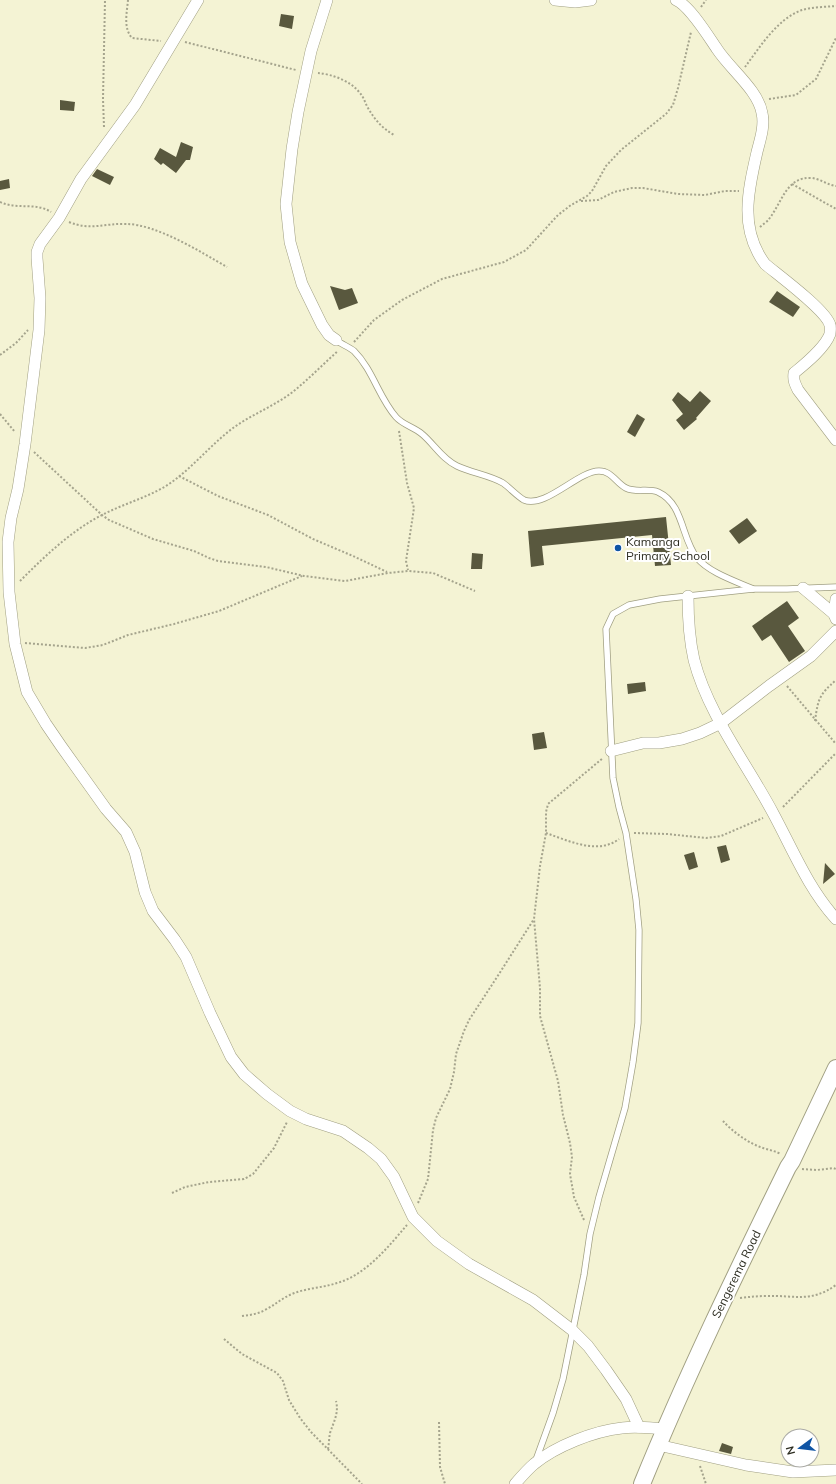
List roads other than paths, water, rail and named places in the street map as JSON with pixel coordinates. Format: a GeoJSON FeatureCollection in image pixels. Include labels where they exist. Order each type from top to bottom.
{"type":"FeatureCollection","features":[{"type":"Feature","properties":{"kind":"main road","name":"Sengerema Road"},"geometry":{"type":"LineString","coordinates":[[642,1484],[664,1429],[723,1299],[836,1068]]}},
{"type":"Feature","properties":{"kind":"street"},"geometry":{"type":"LineString","coordinates":[[198,0],[135,105],[81,179],[60,218],[40,244],[36,258],[40,330],[25,444],[8,542],[9,592],[15,644],[27,692],[43,719],[106,809],[126,832],[135,852],[145,892],[153,911],[186,957],[231,1057],[244,1074],[290,1111],[306,1119],[343,1131],[372,1152],[381,1160],[394,1177],[413,1217],[437,1241],[469,1264],[533,1300],[572,1330],[588,1346],[606,1370],[626,1399],[639,1427]]}},
{"type":"Feature","properties":{"kind":"street"},"geometry":{"type":"LineString","coordinates":[[328,0],[311,52],[308,72],[298,112],[286,204],[290,242],[302,284],[322,325],[329,335],[343,345]]}},
{"type":"Feature","properties":{"kind":"street"},"geometry":{"type":"LineString","coordinates":[[555,0],[575,2],[591,0]]}},
{"type":"Feature","properties":{"kind":"street"},"geometry":{"type":"LineString","coordinates":[[676,0],[687,8],[722,57],[758,100],[762,113],[763,125],[750,195],[748,221],[750,236],[759,256],[765,264],[812,304],[826,318],[830,326],[830,334],[824,343],[794,373],[793,378],[798,390],[836,440]]}},
{"type":"Feature","properties":{"kind":"street"},"geometry":{"type":"LineString","coordinates":[[803,588],[835,616]]}},
{"type":"Feature","properties":{"kind":"street"},"geometry":{"type":"LineString","coordinates":[[688,596],[688,620],[695,660],[711,702],[774,813],[809,883],[818,897],[836,919]]}},
{"type":"Feature","properties":{"kind":"street"},"geometry":{"type":"LineString","coordinates":[[835,616],[836,599]]}},
{"type":"Feature","properties":{"kind":"street"},"geometry":{"type":"LineString","coordinates":[[612,751],[643,743],[659,743],[682,739],[722,723],[811,656],[836,631]]}},
{"type":"Feature","properties":{"kind":"street"},"geometry":{"type":"LineString","coordinates":[[515,1484],[534,1464],[554,1452],[586,1437],[621,1428],[639,1427],[664,1429]]}},
{"type":"Feature","properties":{"kind":"street"},"geometry":{"type":"LineString","coordinates":[[658,1445],[746,1465],[793,1472],[836,1470]]}},
{"type":"Feature","properties":{"kind":"lane"},"geometry":{"type":"LineString","coordinates":[[343,345],[363,362],[397,418],[421,433],[442,456],[456,465],[502,483],[523,499],[528,501],[544,498],[588,473],[598,471],[608,472],[624,487],[632,491],[657,492],[668,498],[677,511],[690,548],[698,559],[709,569],[753,589]]}},
{"type":"Feature","properties":{"kind":"lane"},"geometry":{"type":"LineString","coordinates":[[534,1464],[553,1413],[563,1379],[584,1275],[590,1234],[599,1197],[625,1108],[638,1023],[639,930],[626,833],[613,778],[606,629],[613,614],[629,605],[660,599],[753,589],[836,587]]}},
{"type":"Feature","properties":{"kind":"place","name":"Kamanga Primary School"},"geometry":{"type":"Point","coordinates":[618,548]}}]}
